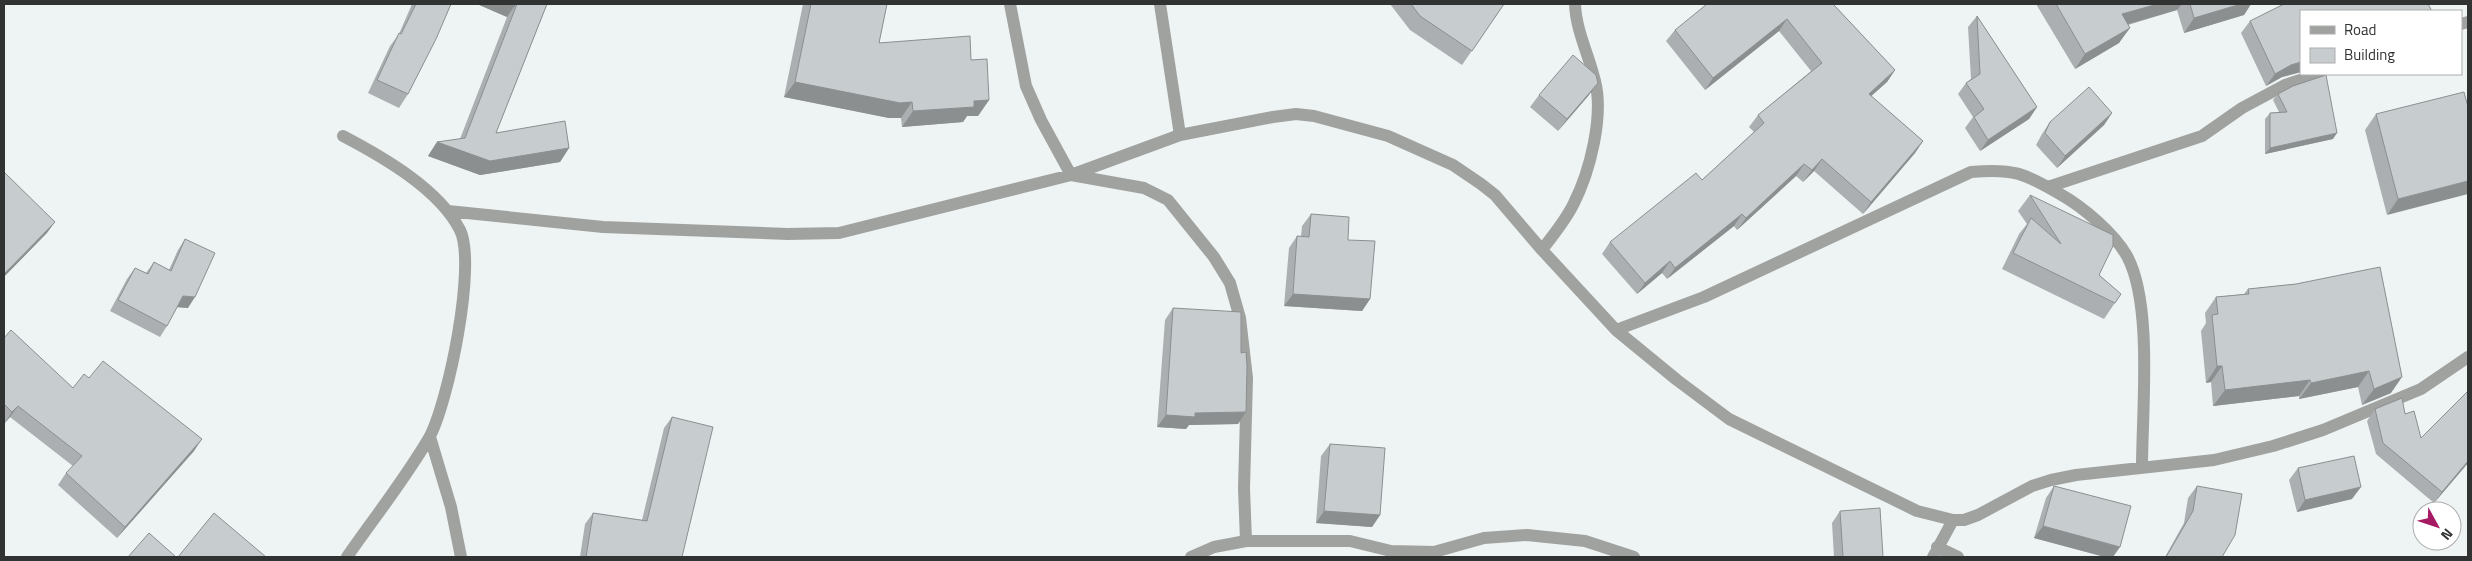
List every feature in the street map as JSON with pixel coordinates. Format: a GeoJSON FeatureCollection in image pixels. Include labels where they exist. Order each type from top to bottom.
{"type":"FeatureCollection","features":[{"type":"Feature","properties":{"kind":"street"},"geometry":{"type":"LineString","coordinates":[[1010,4],[1026,86],[1041,120],[1071,175]]}},
{"type":"Feature","properties":{"kind":"street"},"geometry":{"type":"LineString","coordinates":[[1160,4],[1180,136]]}},
{"type":"Feature","properties":{"kind":"street"},"geometry":{"type":"LineString","coordinates":[[1542,250],[1574,204],[1586,174],[1599,101],[1595,81],[1575,20],[1575,4]]}},
{"type":"Feature","properties":{"kind":"street"},"geometry":{"type":"LineString","coordinates":[[2048,187],[2202,136],[2242,108],[2285,85],[2316,75]]}},
{"type":"Feature","properties":{"kind":"street"},"geometry":{"type":"LineString","coordinates":[[448,211],[603,227],[788,234],[839,233],[1071,175],[1180,136],[1296,114],[1340,121],[1388,136],[1453,165],[1481,184],[1495,195],[1542,250],[1616,330],[1677,380],[1729,419],[1917,511],[1953,520],[1964,520],[1978,515],[2032,486],[2051,480],[2142,467],[2214,460],[2273,446],[2323,430],[2421,389],[2468,357]]}},
{"type":"Feature","properties":{"kind":"street"},"geometry":{"type":"LineString","coordinates":[[343,136],[380,155],[405,173],[448,211],[461,231],[465,246],[464,302],[445,393],[430,436],[347,557]]}},
{"type":"Feature","properties":{"kind":"street"},"geometry":{"type":"LineString","coordinates":[[1616,330],[1704,297],[1971,172],[1999,169],[2019,173],[2079,205],[2126,255],[2134,273],[2143,315],[2142,467]]}},
{"type":"Feature","properties":{"kind":"street"},"geometry":{"type":"LineString","coordinates":[[1071,175],[1144,188],[1168,200],[1214,258],[1230,283],[1240,318],[1248,378],[1244,488],[1246,541]]}},
{"type":"Feature","properties":{"kind":"street"},"geometry":{"type":"LineString","coordinates":[[430,436],[451,507],[460,557]]}},
{"type":"Feature","properties":{"kind":"street"},"geometry":{"type":"LineString","coordinates":[[1953,520],[1935,552],[1958,557]]}},
{"type":"Feature","properties":{"kind":"street"},"geometry":{"type":"LineString","coordinates":[[1191,557],[1214,548],[1246,541],[1350,541],[1391,551],[1434,552],[1484,538],[1527,535],[1585,541],[1634,557]]}},
{"type":"Feature","properties":{"kind":"building"},"geometry":{"type":"Polygon","coordinates":[[[416,4],[451,4],[436,39],[408,94],[377,80],[399,33],[401,34],[416,4]]]}},
{"type":"Feature","properties":{"kind":"building"},"geometry":{"type":"Polygon","coordinates":[[[517,4],[547,4],[496,133],[565,121],[569,148],[490,161],[437,142],[465,138],[517,4]]]}},
{"type":"Feature","properties":{"kind":"building"},"geometry":{"type":"Polygon","coordinates":[[[811,4],[887,4],[879,43],[970,36],[971,60],[987,59],[989,100],[974,101],[974,107],[913,111],[912,102],[900,103],[795,82],[811,4]]]}},
{"type":"Feature","properties":{"kind":"building"},"geometry":{"type":"Polygon","coordinates":[[[1411,4],[1504,4],[1472,51],[1420,16],[1411,4]]]}},
{"type":"Feature","properties":{"kind":"building"},"geometry":{"type":"Polygon","coordinates":[[[1707,4],[1833,4],[1895,70],[1869,94],[1923,141],[1871,202],[1822,159],[1812,170],[1804,164],[1746,218],[1742,214],[1675,268],[1670,261],[1645,283],[1610,242],[1696,173],[1702,180],[1764,123],[1758,115],[1822,63],[1787,19],[1713,78],[1675,30],[1707,4]]]}},
{"type":"Feature","properties":{"kind":"building"},"geometry":{"type":"Polygon","coordinates":[[[2056,4],[2158,4],[2122,14],[2130,28],[2085,54],[2056,4]]]}},
{"type":"Feature","properties":{"kind":"building"},"geometry":{"type":"Polygon","coordinates":[[[2190,4],[2241,4],[2194,18],[2190,4]]]}},
{"type":"Feature","properties":{"kind":"building"},"geometry":{"type":"Polygon","coordinates":[[[2284,4],[2428,4],[2431,10],[2300,10],[2300,62],[2275,74],[2250,21],[2284,4]]]}},
{"type":"Feature","properties":{"kind":"building"},"geometry":{"type":"Polygon","coordinates":[[[1977,16],[2037,107],[1988,140],[1974,117],[1984,109],[1966,83],[1980,74],[1977,16]]]}},
{"type":"Feature","properties":{"kind":"building"},"geometry":{"type":"Polygon","coordinates":[[[1573,55],[1596,75],[1598,83],[1567,119],[1539,95],[1573,55]]]}},
{"type":"Feature","properties":{"kind":"building"},"geometry":{"type":"Polygon","coordinates":[[[2326,75],[2337,133],[2270,148],[2270,113],[2287,112],[2278,94],[2293,86],[2326,75]]]}},
{"type":"Feature","properties":{"kind":"building"},"geometry":{"type":"Polygon","coordinates":[[[2089,87],[2112,113],[2065,156],[2045,133],[2050,122],[2089,87]]]}},
{"type":"Feature","properties":{"kind":"building"},"geometry":{"type":"Polygon","coordinates":[[[2464,92],[2468,107],[2468,181],[2398,199],[2376,114],[2464,92]]]}},
{"type":"Feature","properties":{"kind":"building"},"geometry":{"type":"Polygon","coordinates":[[[4,172],[55,222],[4,274],[4,172]]]}},
{"type":"Feature","properties":{"kind":"building"},"geometry":{"type":"Polygon","coordinates":[[[2030,195],[2113,235],[2113,246],[2099,275],[2121,294],[2115,303],[2013,253],[2031,218],[2061,244],[2030,195]]]}},
{"type":"Feature","properties":{"kind":"building"},"geometry":{"type":"Polygon","coordinates":[[[1311,214],[1349,217],[1348,240],[1375,241],[1370,299],[1293,294],[1297,236],[1309,237],[1311,214]]]}},
{"type":"Feature","properties":{"kind":"building"},"geometry":{"type":"Polygon","coordinates":[[[185,239],[215,253],[195,297],[183,296],[167,326],[118,300],[135,268],[148,274],[154,262],[171,271],[185,239]]]}},
{"type":"Feature","properties":{"kind":"building"},"geometry":{"type":"Polygon","coordinates":[[[2380,267],[2402,377],[2374,389],[2369,371],[2311,383],[2310,380],[2225,390],[2222,366],[2217,366],[2212,315],[2218,314],[2216,297],[2249,294],[2248,289],[2296,284],[2380,267]]]}},
{"type":"Feature","properties":{"kind":"building"},"geometry":{"type":"Polygon","coordinates":[[[1173,308],[1241,312],[1241,353],[1246,352],[1247,366],[1246,412],[1195,413],[1195,417],[1166,415],[1173,308]]]}},
{"type":"Feature","properties":{"kind":"building"},"geometry":{"type":"Polygon","coordinates":[[[11,330],[73,388],[84,374],[89,378],[103,361],[202,439],[125,527],[66,473],[82,456],[18,406],[12,412],[4,404],[4,338],[11,330]]]}},
{"type":"Feature","properties":{"kind":"building"},"geometry":{"type":"Polygon","coordinates":[[[2468,391],[2468,461],[2442,492],[2383,443],[2375,409],[2402,398],[2405,414],[2414,411],[2421,438],[2468,391]]]}},
{"type":"Feature","properties":{"kind":"building"},"geometry":{"type":"Polygon","coordinates":[[[672,417],[713,427],[682,557],[586,557],[593,513],[647,521],[672,417]]]}},
{"type":"Feature","properties":{"kind":"building"},"geometry":{"type":"Polygon","coordinates":[[[1330,444],[1385,448],[1380,515],[1324,511],[1330,444]]]}},
{"type":"Feature","properties":{"kind":"building"},"geometry":{"type":"Polygon","coordinates":[[[2354,456],[2361,487],[2305,500],[2298,468],[2354,456]]]}},
{"type":"Feature","properties":{"kind":"building"},"geometry":{"type":"Polygon","coordinates":[[[2054,486],[2131,506],[2120,547],[2043,526],[2054,486]]]}},
{"type":"Feature","properties":{"kind":"building"},"geometry":{"type":"Polygon","coordinates":[[[2197,486],[2242,494],[2235,535],[2222,557],[2166,557],[2193,511],[2197,486]]]}},
{"type":"Feature","properties":{"kind":"building"},"geometry":{"type":"Polygon","coordinates":[[[1880,508],[1883,557],[1843,557],[1840,511],[1880,508]]]}},
{"type":"Feature","properties":{"kind":"building"},"geometry":{"type":"Polygon","coordinates":[[[214,513],[266,557],[178,557],[214,513]]]}},
{"type":"Feature","properties":{"kind":"building"},"geometry":{"type":"Polygon","coordinates":[[[149,533],[176,557],[128,557],[149,533]]]}}]}
